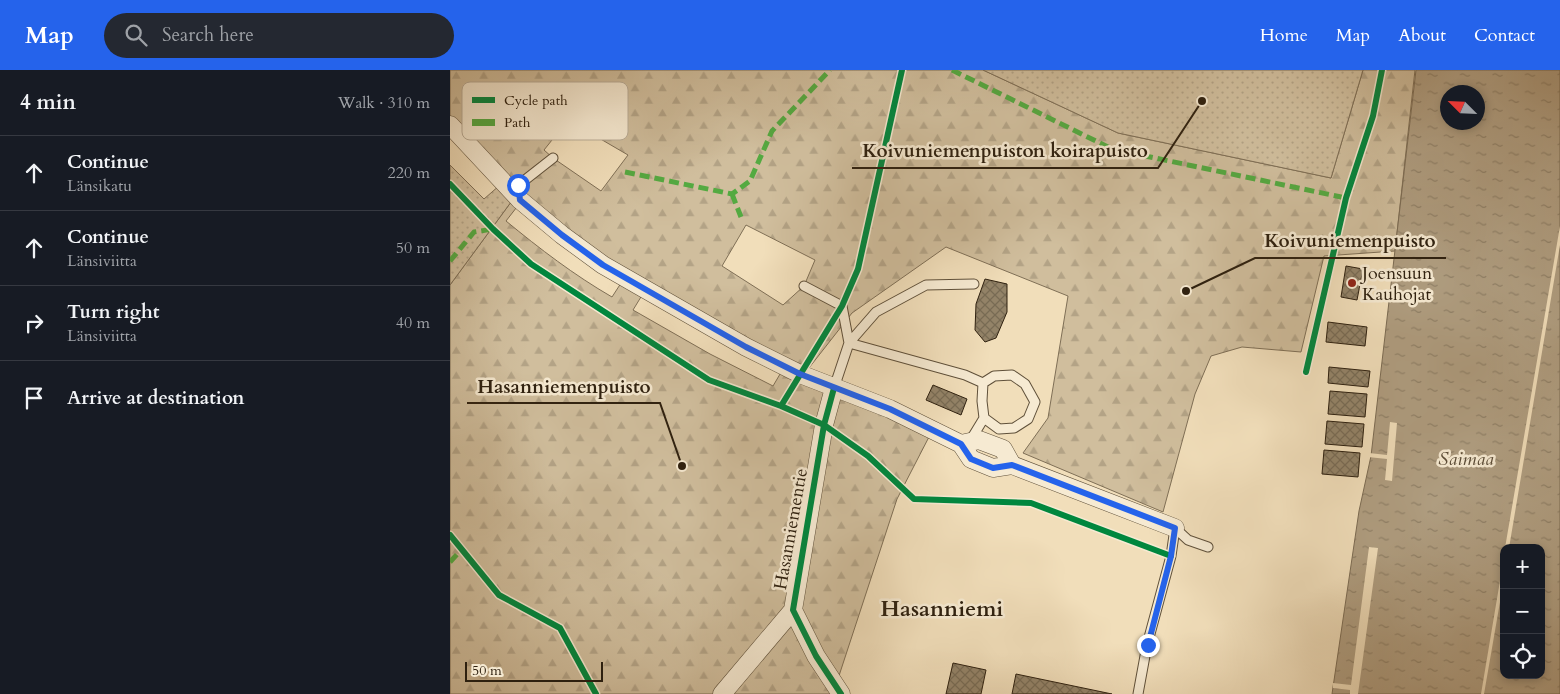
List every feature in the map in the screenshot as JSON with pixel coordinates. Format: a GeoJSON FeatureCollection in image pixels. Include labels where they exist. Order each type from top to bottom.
{"type":"FeatureCollection","features":[{"type":"Feature","properties":{"kind":"street"},"geometry":{"type":"LineString","coordinates":[[450,125],[462,138]]}},
{"type":"Feature","properties":{"kind":"street"},"geometry":{"type":"LineString","coordinates":[[464,140],[520,200],[562,235],[603,265],[746,347],[800,374],[890,409],[965,443],[971,459],[978,462],[993,468],[1012,465],[1175,528]]}},
{"type":"Feature","properties":{"kind":"street","name":"Hasanniementie"},"geometry":{"type":"LineString","coordinates":[[722,694],[793,610],[824,425],[834,388]]}},
{"type":"Feature","properties":{"kind":"street","name":"Hasanniementie"},"geometry":{"type":"LineString","coordinates":[[793,610],[816,656],[841,694]]}},
{"type":"Feature","properties":{"kind":"lane"},"geometry":{"type":"LineString","coordinates":[[512,191],[553,158]]}},
{"type":"Feature","properties":{"kind":"lane"},"geometry":{"type":"LineString","coordinates":[[834,388],[849,343],[876,312],[926,285],[974,284]]}},
{"type":"Feature","properties":{"kind":"lane"},"geometry":{"type":"LineString","coordinates":[[804,286],[842,306],[849,343]]}},
{"type":"Feature","properties":{"kind":"lane"},"geometry":{"type":"LineString","coordinates":[[849,343],[965,375],[983,383]]}},
{"type":"Feature","properties":{"kind":"lane"},"geometry":{"type":"LineString","coordinates":[[983,383],[994,376],[1012,374],[1025,384],[1035,402],[1028,419],[1014,428],[1000,429],[984,418]]}},
{"type":"Feature","properties":{"kind":"lane"},"geometry":{"type":"LineString","coordinates":[[965,443],[984,418],[982,401],[983,383]]}},
{"type":"Feature","properties":{"kind":"lane"},"geometry":{"type":"LineString","coordinates":[[1175,528],[1188,540],[1208,547]]}},
{"type":"Feature","properties":{"kind":"lane"},"geometry":{"type":"LineString","coordinates":[[1138,694],[1148,645],[1171,556],[1175,528]]}},
{"type":"Feature","properties":{"kind":"green space"},"geometry":{"type":"Polygon","coordinates":[[[450,70],[983,70],[1118,133],[1331,178],[1363,70],[1415,70],[1395,251],[1324,256],[1301,352],[1242,347],[1211,356],[1195,394],[1163,512],[1023,453],[1048,418],[1068,296],[946,247],[852,313],[805,373],[564,234],[468,140],[552,140],[544,150],[601,191],[628,155],[602,140],[628,140],[628,82],[462,82],[462,134],[450,122],[450,70]],[[746,225],[722,266],[783,305],[804,286],[815,260],[746,225]]]}},
{"type":"Feature","properties":{"kind":"green space"},"geometry":{"type":"Polygon","coordinates":[[[983,70],[1363,70],[1331,178],[1118,133],[983,70]]]}},
{"type":"Feature","properties":{"kind":"green space"},"geometry":{"type":"Polygon","coordinates":[[[450,165],[484,199],[500,185],[514,198],[450,285],[450,165]]]}},
{"type":"Feature","properties":{"kind":"green space"},"geometry":{"type":"Polygon","coordinates":[[[514,198],[520,203],[506,221],[544,252],[612,297],[623,280],[644,292],[633,310],[710,354],[773,386],[783,369],[931,433],[897,499],[833,694],[450,694],[450,285],[514,198]]]}},
{"type":"Feature","properties":{"kind":"water","name":"Saimaa"},"geometry":{"type":"Polygon","coordinates":[[[1416,70],[1560,70],[1560,694],[1332,694],[1359,511],[1371,456],[1416,70]]]}},
{"type":"Feature","properties":{"kind":"pier"},"geometry":{"type":"Polygon","coordinates":[[[1560,226],[1560,245],[1510,544],[1506,544],[1560,226]]]}},
{"type":"Feature","properties":{"kind":"pier"},"geometry":{"type":"Polygon","coordinates":[[[1390,422],[1397,423],[1392,481],[1385,480],[1387,459],[1368,457],[1369,453],[1387,455],[1390,422]]]}},
{"type":"Feature","properties":{"kind":"pier"},"geometry":{"type":"Polygon","coordinates":[[[1369,547],[1378,548],[1358,694],[1350,694],[1350,690],[1333,688],[1333,683],[1351,685],[1369,547]]]}},
{"type":"Feature","properties":{"kind":"pier"},"geometry":{"type":"Polygon","coordinates":[[[1500,581],[1500,602],[1484,694],[1481,694],[1500,581]]]}},
{"type":"Feature","properties":{"kind":"building","name":"Joensuun Kauhojat"},"geometry":{"type":"Polygon","coordinates":[[[1346,266],[1363,269],[1357,300],[1341,297],[1346,266]]]}},
{"type":"Feature","properties":{"kind":"building"},"geometry":{"type":"Polygon","coordinates":[[[985,279],[1007,284],[1007,312],[996,338],[985,342],[975,330],[976,304],[985,279]]]}},
{"type":"Feature","properties":{"kind":"building"},"geometry":{"type":"Polygon","coordinates":[[[1328,322],[1367,327],[1365,346],[1326,342],[1328,322]]]}},
{"type":"Feature","properties":{"kind":"building"},"geometry":{"type":"Polygon","coordinates":[[[1329,367],[1370,371],[1368,387],[1328,383],[1329,367]]]}},
{"type":"Feature","properties":{"kind":"building"},"geometry":{"type":"Polygon","coordinates":[[[933,385],[967,399],[961,415],[926,400],[933,385]]]}},
{"type":"Feature","properties":{"kind":"building"},"geometry":{"type":"Polygon","coordinates":[[[1330,391],[1367,394],[1365,417],[1328,414],[1330,391]]]}},
{"type":"Feature","properties":{"kind":"building"},"geometry":{"type":"Polygon","coordinates":[[[1327,421],[1364,424],[1362,447],[1325,444],[1327,421]]]}},
{"type":"Feature","properties":{"kind":"building"},"geometry":{"type":"Polygon","coordinates":[[[1324,450],[1360,453],[1358,477],[1322,474],[1324,450]]]}},
{"type":"Feature","properties":{"kind":"building"},"geometry":{"type":"Polygon","coordinates":[[[953,663],[986,670],[981,694],[946,694],[953,663]]]}},
{"type":"Feature","properties":{"kind":"building"},"geometry":{"type":"Polygon","coordinates":[[[1016,674],[1112,694],[1012,694],[1016,674]]]}},
{"type":"Feature","properties":{"kind":"marked path"},"geometry":{"type":"LineString","coordinates":[[625,172],[732,194],[750,181],[772,131],[830,70]]}},
{"type":"Feature","properties":{"kind":"marked path"},"geometry":{"type":"LineString","coordinates":[[952,70],[1112,149],[1346,198]]}},
{"type":"Feature","properties":{"kind":"marked path"},"geometry":{"type":"LineString","coordinates":[[732,194],[741,217]]}},
{"type":"Feature","properties":{"kind":"marked path"},"geometry":{"type":"LineString","coordinates":[[450,261],[474,232],[493,229]]}},
{"type":"Feature","properties":{"kind":"marked path"},"geometry":{"type":"LineString","coordinates":[[450,562],[462,549]]}},
{"type":"Feature","properties":{"kind":"cycle path"},"geometry":{"type":"LineString","coordinates":[[781,406],[842,306],[858,269],[902,70]]}},
{"type":"Feature","properties":{"kind":"cycle path"},"geometry":{"type":"LineString","coordinates":[[1306,372],[1346,198],[1373,116],[1382,70]]}},
{"type":"Feature","properties":{"kind":"cycle path"},"geometry":{"type":"LineString","coordinates":[[450,184],[493,229],[531,264],[709,380],[781,406],[824,425],[868,456],[914,499],[1031,503],[1171,556]]}},
{"type":"Feature","properties":{"kind":"cycle path"},"geometry":{"type":"LineString","coordinates":[[834,388],[824,425],[793,610],[816,656],[841,694]]}},
{"type":"Feature","properties":{"kind":"cycle path"},"geometry":{"type":"LineString","coordinates":[[450,535],[499,595],[560,628],[596,694]]}},
{"type":"Feature","properties":{"kind":"place","name":"Koivuniemenpuiston koirapuisto"},"geometry":{"type":"Point","coordinates":[1202,101]}},
{"type":"Feature","properties":{"kind":"place","name":"Joensuun Kauhojat"},"geometry":{"type":"Point","coordinates":[1352,283]}},
{"type":"Feature","properties":{"kind":"place","name":"Koivuniemenpuisto"},"geometry":{"type":"Point","coordinates":[1186,291]}},
{"type":"Feature","properties":{"kind":"place","name":"Hasanniemenpuisto"},"geometry":{"type":"Point","coordinates":[682,466]}},
{"type":"Feature","properties":{"kind":"district","name":"Hasanniemi"},"geometry":{"type":"Point","coordinates":[942,609]}},
{"type":"Feature","properties":{"kind":"route"},"geometry":{"type":"LineString","coordinates":[[518,185],[520,200],[562,235],[603,265],[746,347],[800,374],[890,409],[961,444],[971,459],[993,468],[1012,465],[1175,528],[1171,556],[1148,645]]}}]}
